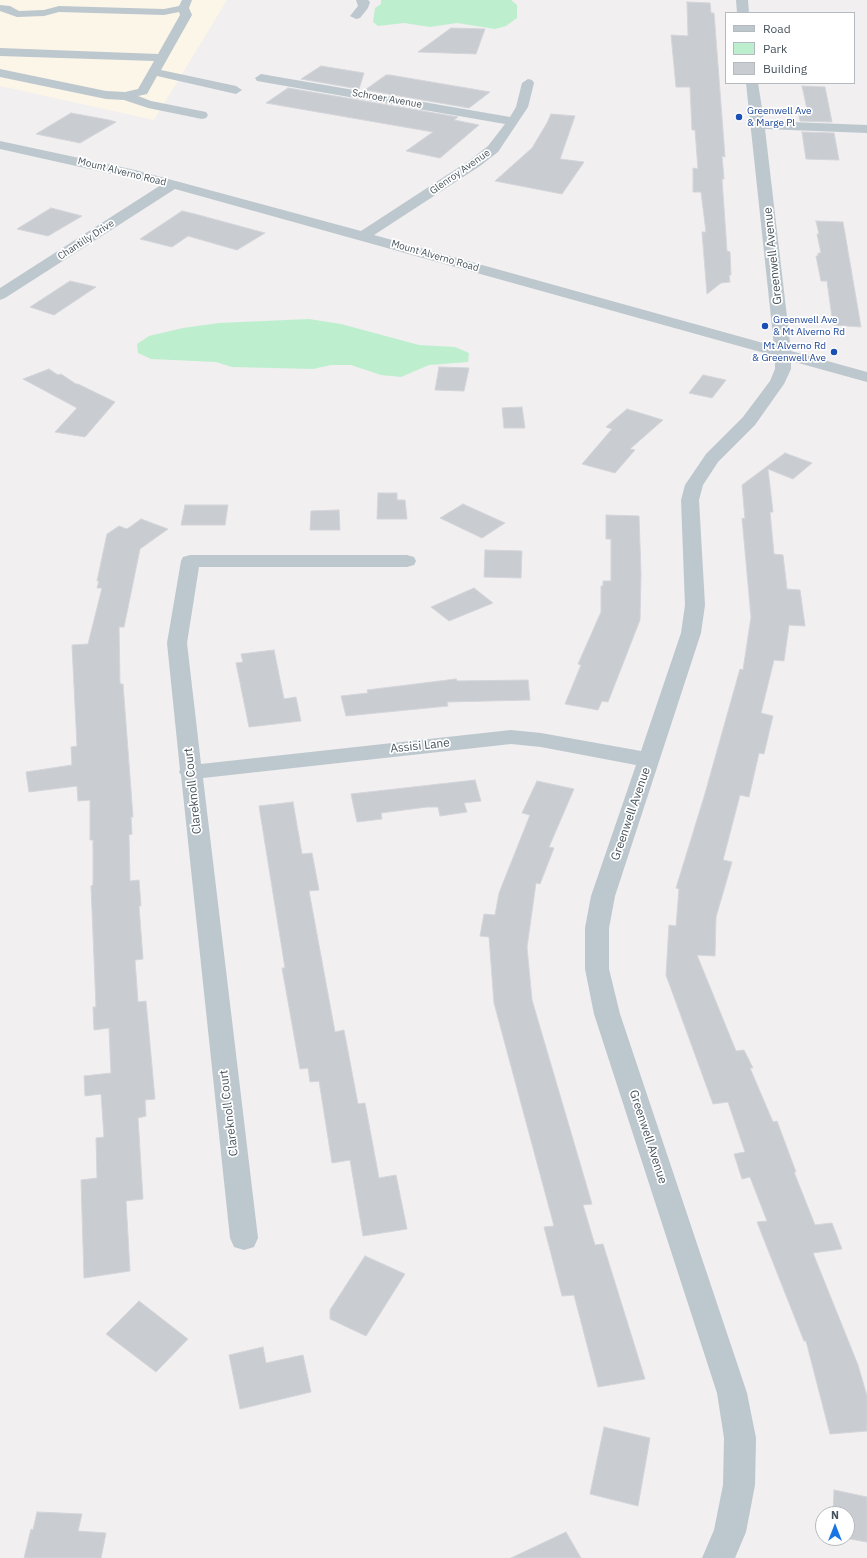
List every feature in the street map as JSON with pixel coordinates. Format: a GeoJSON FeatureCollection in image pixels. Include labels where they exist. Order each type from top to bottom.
{"type":"FeatureCollection","features":[{"type":"Feature","properties":{"kind":"street"},"geometry":{"type":"LineString","coordinates":[[356,16],[364,6],[364,2],[360,0]]}},
{"type":"Feature","properties":{"kind":"street"},"geometry":{"type":"LineString","coordinates":[[742,0],[743,12]]}},
{"type":"Feature","properties":{"kind":"street"},"geometry":{"type":"LineString","coordinates":[[6,5],[17,14],[30,14],[44,13],[62,4],[164,12],[185,4],[186,14],[147,85],[143,91],[126,96]]}},
{"type":"Feature","properties":{"kind":"street"},"geometry":{"type":"LineString","coordinates":[[0,52],[162,58]]}},
{"type":"Feature","properties":{"kind":"street"},"geometry":{"type":"LineString","coordinates":[[154,72],[236,90]]}},
{"type":"Feature","properties":{"kind":"street"},"geometry":{"type":"LineString","coordinates":[[0,73],[106,95],[126,96],[148,104],[202,115]]}},
{"type":"Feature","properties":{"kind":"street","name":"Schroer Avenue"},"geometry":{"type":"LineString","coordinates":[[261,78],[512,121]]}},
{"type":"Feature","properties":{"kind":"street","name":"Glenroy Avenue"},"geometry":{"type":"LineString","coordinates":[[363,236],[475,163],[493,148],[505,134],[522,107],[528,83]]}},
{"type":"Feature","properties":{"kind":"street","name":"Greenwell Avenue"},"geometry":{"type":"LineString","coordinates":[[718,1558],[730,1532],[739,1485],[740,1438],[732,1393],[607,1014],[597,969],[597,928],[603,896],[691,633],[694,605],[690,500],[694,485],[702,471],[749,420],[778,381],[783,369],[783,354],[752,84]]}},
{"type":"Feature","properties":{"kind":"street"},"geometry":{"type":"LineString","coordinates":[[147,85],[161,88]]}},
{"type":"Feature","properties":{"kind":"street"},"geometry":{"type":"LineString","coordinates":[[758,125],[867,129]]}},
{"type":"Feature","properties":{"kind":"street","name":"Mount Alverno Road"},"geometry":{"type":"LineString","coordinates":[[0,145],[130,173],[363,236],[867,377]]}},
{"type":"Feature","properties":{"kind":"street","name":"Chantilly Drive"},"geometry":{"type":"LineString","coordinates":[[0,295],[171,185]]}},
{"type":"Feature","properties":{"kind":"street","name":"Clareknoll Court"},"geometry":{"type":"LineString","coordinates":[[244,1238],[190,772],[177,643],[190,561],[407,561]]}},
{"type":"Feature","properties":{"kind":"street","name":"Assisi Lane"},"geometry":{"type":"LineString","coordinates":[[190,772],[481,739],[511,738],[541,740],[649,760]]}},
{"type":"Feature","properties":{"kind":"shaded area"},"geometry":{"type":"Polygon","coordinates":[[[0,0],[227,0],[154,120],[0,86],[0,0]]]}},
{"type":"Feature","properties":{"kind":"green space"},"geometry":{"type":"Polygon","coordinates":[[[381,0],[511,0],[517,5],[517,18],[506,26],[495,29],[457,23],[430,27],[404,23],[378,26],[373,22],[375,8],[381,4],[381,0]]]}},
{"type":"Feature","properties":{"kind":"green space"},"geometry":{"type":"Polygon","coordinates":[[[309,319],[341,324],[419,345],[455,347],[469,353],[468,362],[429,365],[401,377],[381,375],[351,365],[331,365],[313,369],[232,367],[216,362],[151,359],[138,353],[137,344],[149,336],[183,328],[219,323],[309,319]]]}},
{"type":"Feature","properties":{"kind":"building"},"geometry":{"type":"Polygon","coordinates":[[[687,2],[710,3],[711,13],[714,13],[725,157],[722,156],[724,179],[722,179],[727,251],[730,252],[731,275],[729,275],[730,282],[721,283],[707,294],[702,232],[706,232],[701,192],[693,192],[693,168],[698,169],[695,130],[692,130],[690,87],[676,87],[671,35],[688,36],[687,2]]]}},
{"type":"Feature","properties":{"kind":"building"},"geometry":{"type":"Polygon","coordinates":[[[451,28],[485,29],[476,54],[418,52],[451,28]]]}},
{"type":"Feature","properties":{"kind":"building"},"geometry":{"type":"Polygon","coordinates":[[[321,66],[364,73],[359,89],[301,79],[321,66]]]}},
{"type":"Feature","properties":{"kind":"building"},"geometry":{"type":"Polygon","coordinates":[[[386,75],[490,92],[469,108],[365,90],[386,75]]]}},
{"type":"Feature","properties":{"kind":"building"},"geometry":{"type":"Polygon","coordinates":[[[802,86],[825,87],[832,122],[800,121],[798,108],[807,109],[802,86]]]}},
{"type":"Feature","properties":{"kind":"building"},"geometry":{"type":"Polygon","coordinates":[[[288,88],[458,117],[454,120],[479,125],[440,158],[406,151],[433,132],[266,103],[288,88]]]}},
{"type":"Feature","properties":{"kind":"building"},"geometry":{"type":"Polygon","coordinates":[[[71,113],[116,122],[80,143],[36,134],[71,113]]]}},
{"type":"Feature","properties":{"kind":"building"},"geometry":{"type":"Polygon","coordinates":[[[551,114],[575,116],[560,159],[584,162],[562,194],[495,181],[532,148],[551,114]]]}},
{"type":"Feature","properties":{"kind":"building"},"geometry":{"type":"Polygon","coordinates":[[[802,132],[834,133],[839,160],[806,159],[802,132]]]}},
{"type":"Feature","properties":{"kind":"building"},"geometry":{"type":"Polygon","coordinates":[[[51,208],[82,216],[48,236],[17,229],[51,208]]]}},
{"type":"Feature","properties":{"kind":"building"},"geometry":{"type":"Polygon","coordinates":[[[182,211],[265,233],[237,250],[188,236],[172,247],[140,239],[182,211]]]}},
{"type":"Feature","properties":{"kind":"building"},"geometry":{"type":"Polygon","coordinates":[[[816,221],[843,222],[861,327],[833,325],[827,281],[821,281],[816,256],[818,256],[818,253],[821,253],[816,221]]]}},
{"type":"Feature","properties":{"kind":"building"},"geometry":{"type":"Polygon","coordinates":[[[70,281],[96,287],[54,315],[30,307],[70,281]]]}},
{"type":"Feature","properties":{"kind":"building"},"geometry":{"type":"Polygon","coordinates":[[[439,367],[469,368],[464,391],[435,390],[439,367]]]}},
{"type":"Feature","properties":{"kind":"building"},"geometry":{"type":"Polygon","coordinates":[[[49,369],[58,375],[61,374],[76,384],[115,402],[85,437],[55,432],[77,408],[23,379],[49,369]]]}},
{"type":"Feature","properties":{"kind":"building"},"geometry":{"type":"Polygon","coordinates":[[[703,375],[726,380],[712,398],[689,393],[703,375]]]}},
{"type":"Feature","properties":{"kind":"building"},"geometry":{"type":"Polygon","coordinates":[[[522,407],[525,428],[504,428],[502,408],[522,407]]]}},
{"type":"Feature","properties":{"kind":"building"},"geometry":{"type":"Polygon","coordinates":[[[627,409],[663,420],[630,449],[635,450],[615,473],[582,464],[612,429],[606,427],[627,409]]]}},
{"type":"Feature","properties":{"kind":"building"},"geometry":{"type":"Polygon","coordinates":[[[785,453],[812,463],[793,479],[768,469],[773,512],[770,512],[774,554],[783,555],[787,589],[800,590],[805,626],[789,625],[784,661],[774,660],[761,713],[773,716],[764,754],[759,753],[749,797],[740,795],[723,860],[732,862],[716,917],[715,956],[697,955],[736,1051],[744,1050],[753,1068],[750,1068],[773,1122],[777,1121],[796,1172],[794,1172],[815,1225],[832,1223],[842,1249],[813,1253],[858,1365],[867,1396],[867,1431],[830,1434],[806,1341],[804,1341],[757,1222],[767,1221],[750,1177],[742,1179],[734,1154],[745,1152],[728,1102],[713,1104],[666,975],[669,925],[676,926],[679,889],[676,888],[704,797],[740,669],[743,670],[751,617],[742,518],[745,519],[742,485],[785,453]]]}},
{"type":"Feature","properties":{"kind":"building"},"geometry":{"type":"Polygon","coordinates":[[[378,493],[397,493],[397,500],[405,500],[407,519],[377,519],[378,493]]]}},
{"type":"Feature","properties":{"kind":"building"},"geometry":{"type":"Polygon","coordinates":[[[463,504],[505,523],[482,538],[440,518],[463,504]]]}},
{"type":"Feature","properties":{"kind":"building"},"geometry":{"type":"Polygon","coordinates":[[[185,505],[228,505],[225,525],[181,525],[185,505]]]}},
{"type":"Feature","properties":{"kind":"building"},"geometry":{"type":"Polygon","coordinates":[[[339,510],[340,530],[310,530],[311,511],[339,510]]]}},
{"type":"Feature","properties":{"kind":"building"},"geometry":{"type":"Polygon","coordinates":[[[606,515],[639,516],[641,574],[640,620],[608,702],[602,701],[598,710],[565,704],[581,665],[578,664],[601,612],[601,586],[603,586],[603,581],[611,581],[611,539],[606,539],[606,515]]]}},
{"type":"Feature","properties":{"kind":"building"},"geometry":{"type":"Polygon","coordinates":[[[141,519],[168,529],[140,549],[124,627],[119,627],[120,684],[123,684],[133,817],[131,817],[132,834],[129,835],[130,881],[139,880],[141,906],[139,906],[143,959],[135,960],[138,1002],[146,1001],[155,1099],[145,1100],[146,1116],[138,1118],[143,1199],[126,1201],[130,1271],[84,1278],[81,1180],[97,1178],[96,1138],[104,1137],[101,1094],[85,1096],[84,1076],[111,1073],[109,1028],[94,1030],[93,1007],[96,1007],[91,886],[93,885],[93,840],[90,840],[90,800],[78,801],[77,786],[29,792],[26,772],[72,765],[71,747],[77,746],[72,645],[88,644],[102,588],[97,588],[99,581],[97,581],[107,534],[119,526],[127,529],[141,519]]]}},
{"type":"Feature","properties":{"kind":"building"},"geometry":{"type":"Polygon","coordinates":[[[485,550],[522,551],[521,578],[484,577],[485,550]]]}},
{"type":"Feature","properties":{"kind":"building"},"geometry":{"type":"Polygon","coordinates":[[[474,588],[493,603],[449,621],[431,607],[474,588]]]}},
{"type":"Feature","properties":{"kind":"building"},"geometry":{"type":"Polygon","coordinates":[[[274,650],[284,699],[296,697],[301,721],[249,727],[236,663],[243,662],[241,654],[274,650]]]}},
{"type":"Feature","properties":{"kind":"building"},"geometry":{"type":"Polygon","coordinates":[[[456,679],[457,681],[528,680],[530,700],[447,702],[448,706],[346,716],[341,696],[368,693],[367,690],[456,679]]]}},
{"type":"Feature","properties":{"kind":"building"},"geometry":{"type":"Polygon","coordinates":[[[475,780],[481,801],[464,803],[467,812],[440,816],[438,807],[427,807],[381,813],[382,819],[357,822],[351,794],[475,780]]]}},
{"type":"Feature","properties":{"kind":"building"},"geometry":{"type":"Polygon","coordinates":[[[537,781],[574,789],[549,847],[554,848],[540,884],[536,883],[527,947],[532,1000],[592,1204],[583,1205],[595,1245],[603,1244],[645,1379],[598,1387],[574,1295],[562,1296],[544,1227],[554,1226],[494,1003],[489,937],[480,936],[484,914],[495,915],[499,893],[530,815],[522,813],[537,781]]]}},
{"type":"Feature","properties":{"kind":"building"},"geometry":{"type":"Polygon","coordinates":[[[293,802],[302,854],[312,853],[319,890],[309,891],[335,1032],[344,1030],[358,1104],[365,1103],[379,1178],[396,1175],[407,1229],[363,1236],[350,1160],[332,1163],[319,1081],[310,1082],[308,1068],[300,1069],[282,968],[285,968],[259,806],[293,802]]]}},
{"type":"Feature","properties":{"kind":"building"},"geometry":{"type":"Polygon","coordinates":[[[365,1256],[405,1274],[366,1336],[330,1319],[330,1310],[365,1256]]]}},
{"type":"Feature","properties":{"kind":"building"},"geometry":{"type":"Polygon","coordinates":[[[139,1301],[188,1339],[156,1372],[106,1334],[139,1301]]]}},
{"type":"Feature","properties":{"kind":"building"},"geometry":{"type":"Polygon","coordinates":[[[263,1347],[266,1363],[303,1355],[311,1392],[240,1409],[229,1355],[263,1347]]]}},
{"type":"Feature","properties":{"kind":"building"},"geometry":{"type":"Polygon","coordinates":[[[604,1427],[650,1438],[638,1506],[590,1494],[604,1427]]]}},
{"type":"Feature","properties":{"kind":"building"},"geometry":{"type":"Polygon","coordinates":[[[834,1490],[867,1497],[867,1542],[855,1540],[855,1506],[833,1506],[834,1490]]]}},
{"type":"Feature","properties":{"kind":"building"},"geometry":{"type":"Polygon","coordinates":[[[37,1512],[82,1514],[78,1531],[106,1533],[101,1558],[24,1558],[37,1512]]]}},
{"type":"Feature","properties":{"kind":"building"},"geometry":{"type":"Polygon","coordinates":[[[566,1532],[581,1558],[511,1558],[566,1532]]]}},
{"type":"Feature","properties":{"kind":"place","name":"Greenwell Ave & Marge Pl"},"geometry":{"type":"Point","coordinates":[739,117]}},
{"type":"Feature","properties":{"kind":"place","name":"Greenwell Ave & Mt Alverno Rd"},"geometry":{"type":"Point","coordinates":[765,326]}},
{"type":"Feature","properties":{"kind":"place","name":"Mt Alverno Rd & Greenwell Ave"},"geometry":{"type":"Point","coordinates":[834,352]}}]}
